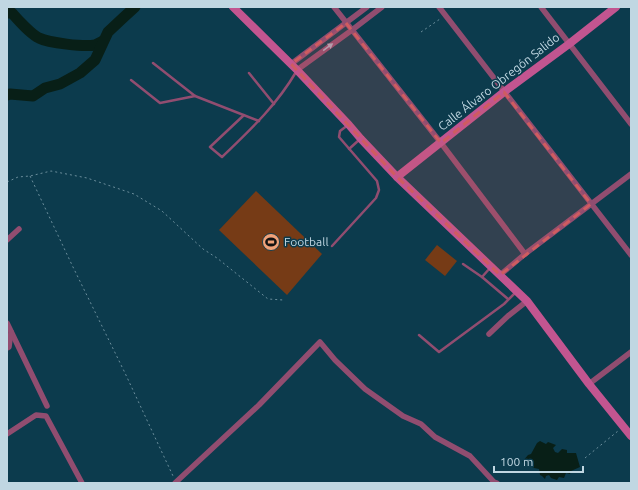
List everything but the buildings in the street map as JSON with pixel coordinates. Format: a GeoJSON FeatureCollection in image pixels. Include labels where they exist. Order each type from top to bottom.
{"type":"FeatureCollection","features":[{"type":"Feature","properties":{"kind":"street"},"geometry":{"type":"LineString","coordinates":[[233,7],[294,67],[397,177],[527,301],[589,384],[631,436]]}},
{"type":"Feature","properties":{"kind":"street"},"geometry":{"type":"LineString","coordinates":[[334,7],[525,254]]}},
{"type":"Feature","properties":{"kind":"street"},"geometry":{"type":"LineString","coordinates":[[294,67],[367,7]]}},
{"type":"Feature","properties":{"kind":"street"},"geometry":{"type":"LineString","coordinates":[[294,67],[352,30],[382,7]]}},
{"type":"Feature","properties":{"kind":"street"},"geometry":{"type":"LineString","coordinates":[[439,7],[631,255]]}},
{"type":"Feature","properties":{"kind":"street"},"geometry":{"type":"LineString","coordinates":[[540,7],[631,124]]}},
{"type":"Feature","properties":{"kind":"street","name":"Calle Álvaro Obregón Salido"},"geometry":{"type":"LineString","coordinates":[[397,177],[504,92],[616,7]]}},
{"type":"Feature","properties":{"kind":"street"},"geometry":{"type":"LineString","coordinates":[[500,275],[525,254],[631,174]]}},
{"type":"Feature","properties":{"kind":"street"},"geometry":{"type":"LineString","coordinates":[[7,240],[19,229]]}},
{"type":"Feature","properties":{"kind":"street"},"geometry":{"type":"LineString","coordinates":[[489,334],[527,301]]}},
{"type":"Feature","properties":{"kind":"street"},"geometry":{"type":"LineString","coordinates":[[7,324],[47,406]]}},
{"type":"Feature","properties":{"kind":"street"},"geometry":{"type":"LineString","coordinates":[[7,348],[9,347],[11,332]]}},
{"type":"Feature","properties":{"kind":"street"},"geometry":{"type":"LineString","coordinates":[[176,482],[259,405],[320,342],[335,360],[365,389],[403,416],[421,424],[435,437],[470,456],[496,483]]}},
{"type":"Feature","properties":{"kind":"street"},"geometry":{"type":"LineString","coordinates":[[589,384],[631,352]]}},
{"type":"Feature","properties":{"kind":"street"},"geometry":{"type":"LineString","coordinates":[[7,434],[36,415],[46,416],[82,483]]}},
{"type":"Feature","properties":{"kind":"lane"},"geometry":{"type":"LineString","coordinates":[[153,63],[195,96],[259,121]]}},
{"type":"Feature","properties":{"kind":"lane"},"geometry":{"type":"LineString","coordinates":[[244,115],[210,147],[222,157],[274,104],[290,82],[294,67]]}},
{"type":"Feature","properties":{"kind":"lane"},"geometry":{"type":"LineString","coordinates":[[249,73],[274,104]]}},
{"type":"Feature","properties":{"kind":"lane"},"geometry":{"type":"LineString","coordinates":[[131,80],[160,103],[195,96]]}},
{"type":"Feature","properties":{"kind":"lane"},"geometry":{"type":"LineString","coordinates":[[332,246],[376,198],[379,190],[377,181],[339,136],[340,132],[349,125]]}},
{"type":"Feature","properties":{"kind":"lane"},"geometry":{"type":"LineString","coordinates":[[349,149],[361,139]]}},
{"type":"Feature","properties":{"kind":"lane"},"geometry":{"type":"LineString","coordinates":[[463,264],[482,277],[508,299]]}},
{"type":"Feature","properties":{"kind":"lane"},"geometry":{"type":"LineString","coordinates":[[482,277],[491,266]]}},
{"type":"Feature","properties":{"kind":"lane"},"geometry":{"type":"LineString","coordinates":[[419,335],[439,352],[504,304],[517,291]]}},
{"type":"Feature","properties":{"kind":"path"},"geometry":{"type":"LineString","coordinates":[[421,32],[445,15]]}},
{"type":"Feature","properties":{"kind":"path"},"geometry":{"type":"LineString","coordinates":[[7,182],[18,177],[51,171],[87,178],[134,194],[162,211],[203,249],[217,258],[268,299],[283,300]]}},
{"type":"Feature","properties":{"kind":"path"},"geometry":{"type":"LineString","coordinates":[[30,176],[176,482]]}},
{"type":"Feature","properties":{"kind":"path"},"geometry":{"type":"LineString","coordinates":[[585,458],[623,426]]}},
{"type":"Feature","properties":{"kind":"highlighted area"},"geometry":{"type":"Polygon","coordinates":[[[346,23],[441,143],[504,92],[591,204],[500,275],[397,177],[291,64],[346,23]]]}},
{"type":"Feature","properties":{"kind":"shaded area","name":"Football"},"geometry":{"type":"Polygon","coordinates":[[[256,191],[322,254],[287,295],[219,230],[256,191]]]}},
{"type":"Feature","properties":{"kind":"shaded area"},"geometry":{"type":"Polygon","coordinates":[[[437,245],[457,261],[445,276],[425,260],[437,245]]]}},
{"type":"Feature","properties":{"kind":"shaded area"},"geometry":{"type":"Polygon","coordinates":[[[540,441],[546,444],[548,442],[556,445],[553,448],[555,452],[558,453],[562,449],[567,450],[567,453],[576,453],[580,467],[571,471],[570,474],[566,473],[564,478],[559,477],[557,480],[551,478],[549,475],[546,476],[545,479],[540,475],[539,469],[522,462],[528,455],[531,454],[537,443],[540,441]]]}},
{"type":"Feature","properties":{"kind":"waterway"},"geometry":{"type":"LineString","coordinates":[[7,95],[33,96],[45,88],[60,84],[80,73],[95,60],[108,32],[135,7]]}},
{"type":"Feature","properties":{"kind":"waterway"},"geometry":{"type":"LineString","coordinates":[[7,13],[12,13],[33,34],[44,40],[75,45],[95,45],[103,41]]}},
{"type":"Feature","properties":{"kind":"place","name":"Football"},"geometry":{"type":"Point","coordinates":[271,242]}}]}
